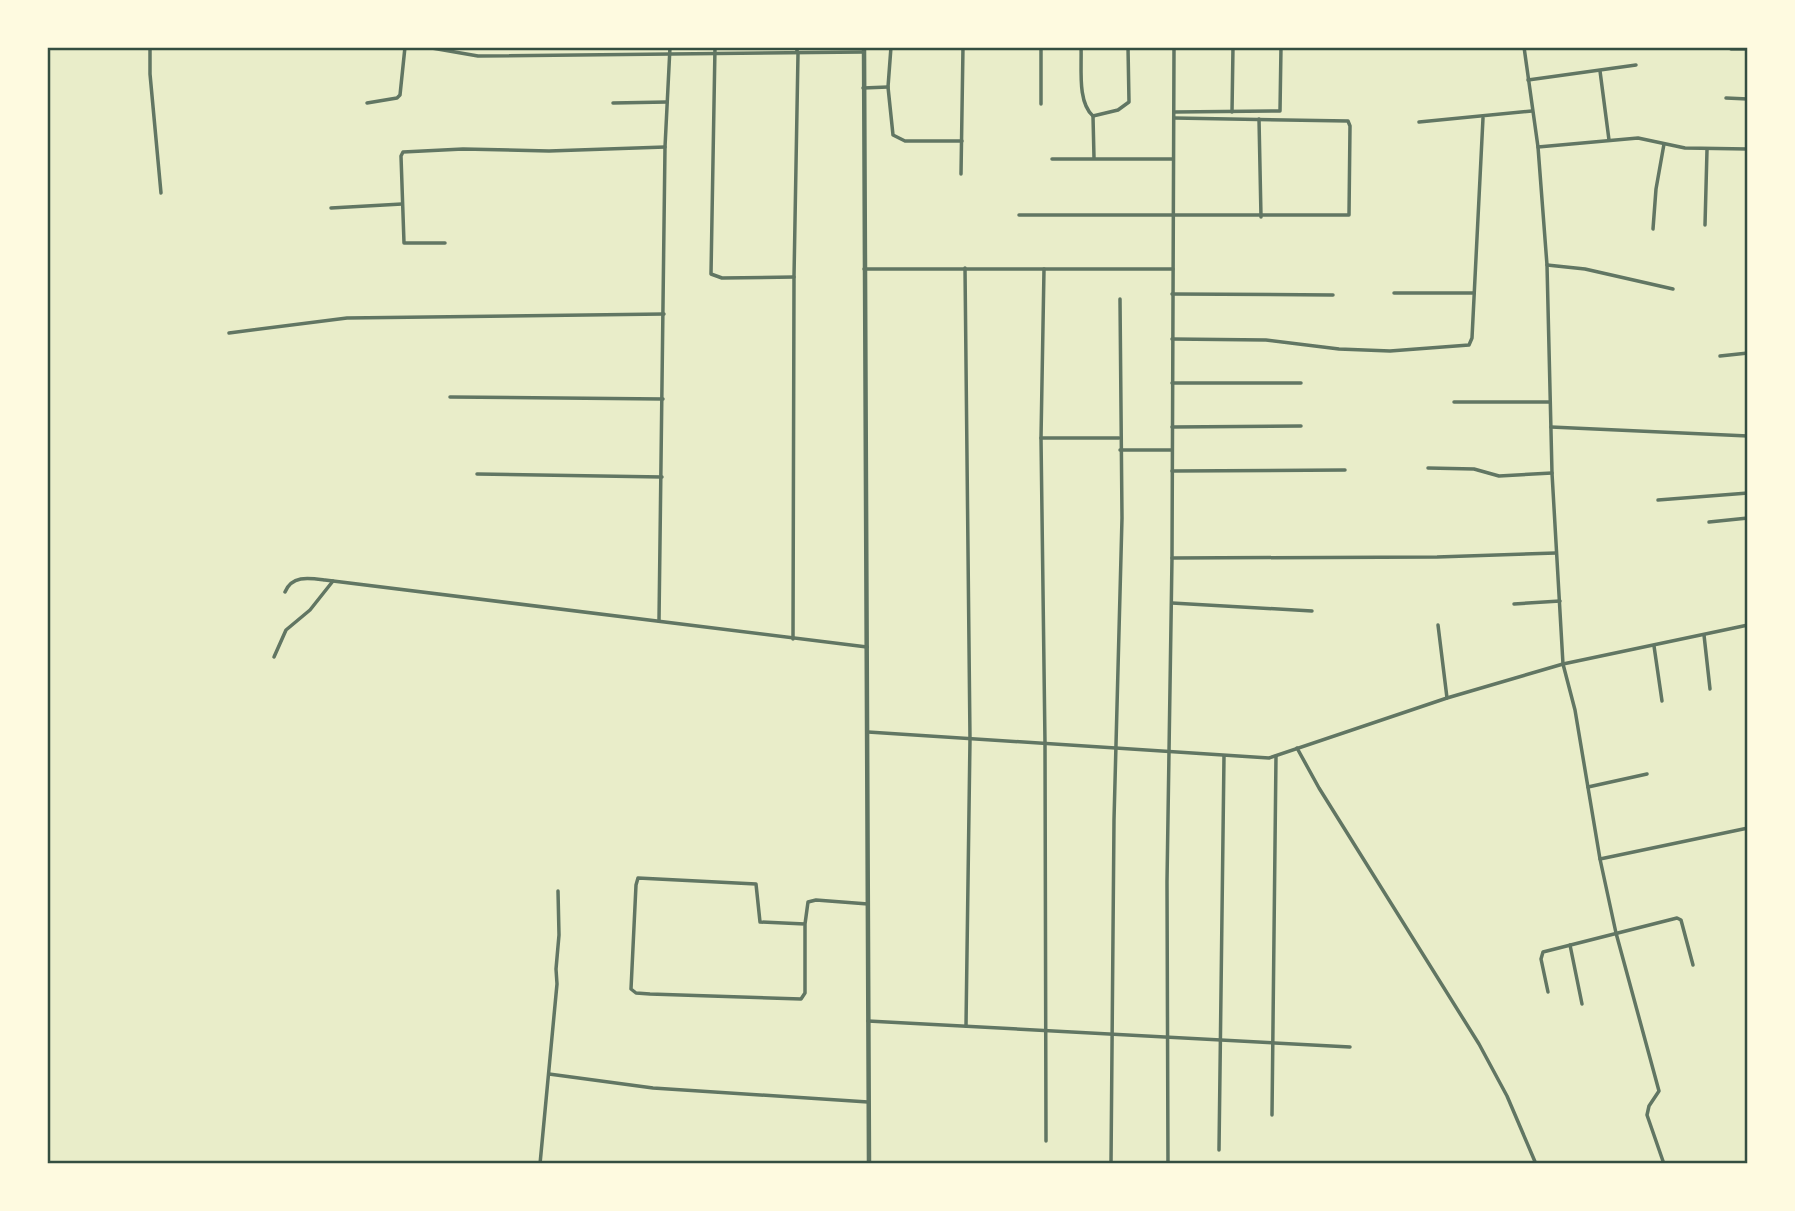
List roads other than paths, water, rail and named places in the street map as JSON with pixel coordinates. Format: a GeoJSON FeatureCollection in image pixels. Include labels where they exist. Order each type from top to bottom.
{"type":"FeatureCollection","features":[{"type":"Feature","properties":{"kind":"street"},"geometry":{"type":"LineString","coordinates":[[150,47],[160,193]]}},
{"type":"Feature","properties":{"kind":"street"},"geometry":{"type":"LineString","coordinates":[[367,103],[400,95],[405,47]]}},
{"type":"Feature","properties":{"kind":"street"},"geometry":{"type":"LineString","coordinates":[[426,47],[478,56],[798,54],[864,50],[870,904],[869,1164]]}},
{"type":"Feature","properties":{"kind":"street"},"geometry":{"type":"LineString","coordinates":[[659,621],[665,147],[670,47]]}},
{"type":"Feature","properties":{"kind":"street"},"geometry":{"type":"LineString","coordinates":[[715,47],[711,274],[722,278],[794,277]]}},
{"type":"Feature","properties":{"kind":"street"},"geometry":{"type":"LineString","coordinates":[[793,639],[796,47]]}},
{"type":"Feature","properties":{"kind":"street"},"geometry":{"type":"LineString","coordinates":[[891,47],[888,87],[892,131],[897,138],[905,141],[962,141]]}},
{"type":"Feature","properties":{"kind":"street"},"geometry":{"type":"LineString","coordinates":[[961,174],[963,47]]}},
{"type":"Feature","properties":{"kind":"street"},"geometry":{"type":"LineString","coordinates":[[1041,47],[1041,104]]}},
{"type":"Feature","properties":{"kind":"street"},"geometry":{"type":"LineString","coordinates":[[1081,47],[1083,94],[1086,108],[1093,116],[1094,158]]}},
{"type":"Feature","properties":{"kind":"street"},"geometry":{"type":"LineString","coordinates":[[1093,116],[1118,110],[1129,102],[1128,47]]}},
{"type":"Feature","properties":{"kind":"street"},"geometry":{"type":"LineString","coordinates":[[1168,1164],[1167,882],[1172,603],[1174,47]]}},
{"type":"Feature","properties":{"kind":"street"},"geometry":{"type":"LineString","coordinates":[[1232,113],[1233,47]]}},
{"type":"Feature","properties":{"kind":"street"},"geometry":{"type":"LineString","coordinates":[[1174,112],[1281,110],[1282,47]]}},
{"type":"Feature","properties":{"kind":"street"},"geometry":{"type":"LineString","coordinates":[[1524,47],[1538,147],[1547,265],[1550,427],[1563,664],[1575,710],[1600,859],[1616,933],[1659,1091],[1649,1106],[1647,1115],[1664,1164]]}},
{"type":"Feature","properties":{"kind":"street"},"geometry":{"type":"LineString","coordinates":[[1731,49],[1748,49]]}},
{"type":"Feature","properties":{"kind":"street"},"geometry":{"type":"LineString","coordinates":[[1528,80],[1636,65]]}},
{"type":"Feature","properties":{"kind":"street"},"geometry":{"type":"LineString","coordinates":[[1600,71],[1609,140]]}},
{"type":"Feature","properties":{"kind":"street"},"geometry":{"type":"LineString","coordinates":[[863,88],[888,87]]}},
{"type":"Feature","properties":{"kind":"street"},"geometry":{"type":"LineString","coordinates":[[1726,98],[1748,99]]}},
{"type":"Feature","properties":{"kind":"street"},"geometry":{"type":"LineString","coordinates":[[613,103],[667,102]]}},
{"type":"Feature","properties":{"kind":"street"},"geometry":{"type":"LineString","coordinates":[[1419,122],[1483,118],[1532,111]]}},
{"type":"Feature","properties":{"kind":"street"},"geometry":{"type":"LineString","coordinates":[[1019,215],[1349,215],[1350,122],[1174,118]]}},
{"type":"Feature","properties":{"kind":"street"},"geometry":{"type":"LineString","coordinates":[[1172,339],[1266,340],[1339,349],[1390,351],[1469,345],[1472,338],[1483,118]]}},
{"type":"Feature","properties":{"kind":"street"},"geometry":{"type":"LineString","coordinates":[[1259,119],[1261,217]]}},
{"type":"Feature","properties":{"kind":"street"},"geometry":{"type":"LineString","coordinates":[[1538,147],[1638,138],[1707,150],[1748,149]]}},
{"type":"Feature","properties":{"kind":"street"},"geometry":{"type":"LineString","coordinates":[[1654,229],[1656,189],[1664,144]]}},
{"type":"Feature","properties":{"kind":"street"},"geometry":{"type":"LineString","coordinates":[[445,243],[404,244],[403,152],[665,147]]}},
{"type":"Feature","properties":{"kind":"street"},"geometry":{"type":"LineString","coordinates":[[1705,225],[1707,150]]}},
{"type":"Feature","properties":{"kind":"street"},"geometry":{"type":"LineString","coordinates":[[1052,159],[1173,159]]}},
{"type":"Feature","properties":{"kind":"street"},"geometry":{"type":"LineString","coordinates":[[331,208],[402,204]]}},
{"type":"Feature","properties":{"kind":"street"},"geometry":{"type":"LineString","coordinates":[[1547,265],[1585,269],[1673,289]]}},
{"type":"Feature","properties":{"kind":"street"},"geometry":{"type":"LineString","coordinates":[[965,268],[970,739],[966,1026]]}},
{"type":"Feature","properties":{"kind":"street"},"geometry":{"type":"LineString","coordinates":[[864,269],[1172,269]]}},
{"type":"Feature","properties":{"kind":"street"},"geometry":{"type":"LineString","coordinates":[[1044,269],[1041,438],[1046,1141]]}},
{"type":"Feature","properties":{"kind":"street"},"geometry":{"type":"LineString","coordinates":[[1394,293],[1474,293]]}},
{"type":"Feature","properties":{"kind":"street"},"geometry":{"type":"LineString","coordinates":[[1172,294],[1333,295]]}},
{"type":"Feature","properties":{"kind":"street"},"geometry":{"type":"LineString","coordinates":[[1111,1164],[1115,748],[1121,590],[1120,299]]}},
{"type":"Feature","properties":{"kind":"street"},"geometry":{"type":"LineString","coordinates":[[229,333],[347,318],[664,314]]}},
{"type":"Feature","properties":{"kind":"street"},"geometry":{"type":"LineString","coordinates":[[1720,356],[1748,354]]}},
{"type":"Feature","properties":{"kind":"street"},"geometry":{"type":"LineString","coordinates":[[1172,383],[1301,383]]}},
{"type":"Feature","properties":{"kind":"street"},"geometry":{"type":"LineString","coordinates":[[450,397],[663,399]]}},
{"type":"Feature","properties":{"kind":"street"},"geometry":{"type":"LineString","coordinates":[[1454,402],[1550,402]]}},
{"type":"Feature","properties":{"kind":"street"},"geometry":{"type":"LineString","coordinates":[[1172,428],[1301,426]]}},
{"type":"Feature","properties":{"kind":"street"},"geometry":{"type":"LineString","coordinates":[[1550,427],[1748,436]]}},
{"type":"Feature","properties":{"kind":"street"},"geometry":{"type":"LineString","coordinates":[[1041,438],[1120,438]]}},
{"type":"Feature","properties":{"kind":"street"},"geometry":{"type":"LineString","coordinates":[[1120,450],[1171,450]]}},
{"type":"Feature","properties":{"kind":"street"},"geometry":{"type":"LineString","coordinates":[[1428,468],[1474,469],[1499,476],[1552,473]]}},
{"type":"Feature","properties":{"kind":"street"},"geometry":{"type":"LineString","coordinates":[[1172,471],[1345,470]]}},
{"type":"Feature","properties":{"kind":"street"},"geometry":{"type":"LineString","coordinates":[[477,474],[662,477]]}},
{"type":"Feature","properties":{"kind":"street"},"geometry":{"type":"LineString","coordinates":[[1658,500],[1748,493]]}},
{"type":"Feature","properties":{"kind":"street"},"geometry":{"type":"LineString","coordinates":[[1709,522],[1748,518]]}},
{"type":"Feature","properties":{"kind":"street"},"geometry":{"type":"LineString","coordinates":[[1172,558],[1437,557],[1556,553]]}},
{"type":"Feature","properties":{"kind":"street"},"geometry":{"type":"LineString","coordinates":[[285,592],[292,581],[300,579],[332,581],[867,647]]}},
{"type":"Feature","properties":{"kind":"street"},"geometry":{"type":"LineString","coordinates":[[274,657],[286,630],[310,610],[332,581]]}},
{"type":"Feature","properties":{"kind":"street"},"geometry":{"type":"LineString","coordinates":[[1514,604],[1560,601]]}},
{"type":"Feature","properties":{"kind":"street"},"geometry":{"type":"LineString","coordinates":[[1172,603],[1312,611]]}},
{"type":"Feature","properties":{"kind":"street"},"geometry":{"type":"LineString","coordinates":[[1438,625],[1447,698]]}},
{"type":"Feature","properties":{"kind":"street"},"geometry":{"type":"LineString","coordinates":[[868,732],[1262,758],[1276,756],[1447,698],[1563,664],[1748,625]]}},
{"type":"Feature","properties":{"kind":"street"},"geometry":{"type":"LineString","coordinates":[[1704,635],[1710,689]]}},
{"type":"Feature","properties":{"kind":"street"},"geometry":{"type":"LineString","coordinates":[[1654,646],[1662,701]]}},
{"type":"Feature","properties":{"kind":"street"},"geometry":{"type":"LineString","coordinates":[[1297,748],[1319,788],[1479,1044],[1507,1096],[1536,1164]]}},
{"type":"Feature","properties":{"kind":"street"},"geometry":{"type":"LineString","coordinates":[[1219,1150],[1224,756]]}},
{"type":"Feature","properties":{"kind":"street"},"geometry":{"type":"LineString","coordinates":[[1272,1115],[1276,756]]}},
{"type":"Feature","properties":{"kind":"street"},"geometry":{"type":"LineString","coordinates":[[1588,787],[1647,774]]}},
{"type":"Feature","properties":{"kind":"street"},"geometry":{"type":"LineString","coordinates":[[1600,859],[1748,828]]}},
{"type":"Feature","properties":{"kind":"street"},"geometry":{"type":"LineString","coordinates":[[805,924],[760,922],[756,884],[638,878],[631,989],[636,993],[650,994],[801,999],[805,993],[807,904],[810,901],[870,904]]}},
{"type":"Feature","properties":{"kind":"street"},"geometry":{"type":"LineString","coordinates":[[540,1164],[557,984],[558,891]]}},
{"type":"Feature","properties":{"kind":"street"},"geometry":{"type":"LineString","coordinates":[[1548,992],[1542,954],[1545,951],[1679,917],[1693,965]]}},
{"type":"Feature","properties":{"kind":"street"},"geometry":{"type":"LineString","coordinates":[[1570,945],[1582,1004]]}},
{"type":"Feature","properties":{"kind":"street"},"geometry":{"type":"LineString","coordinates":[[868,1021],[1350,1047]]}},
{"type":"Feature","properties":{"kind":"street"},"geometry":{"type":"LineString","coordinates":[[550,1074],[653,1088],[869,1102]]}}]}
